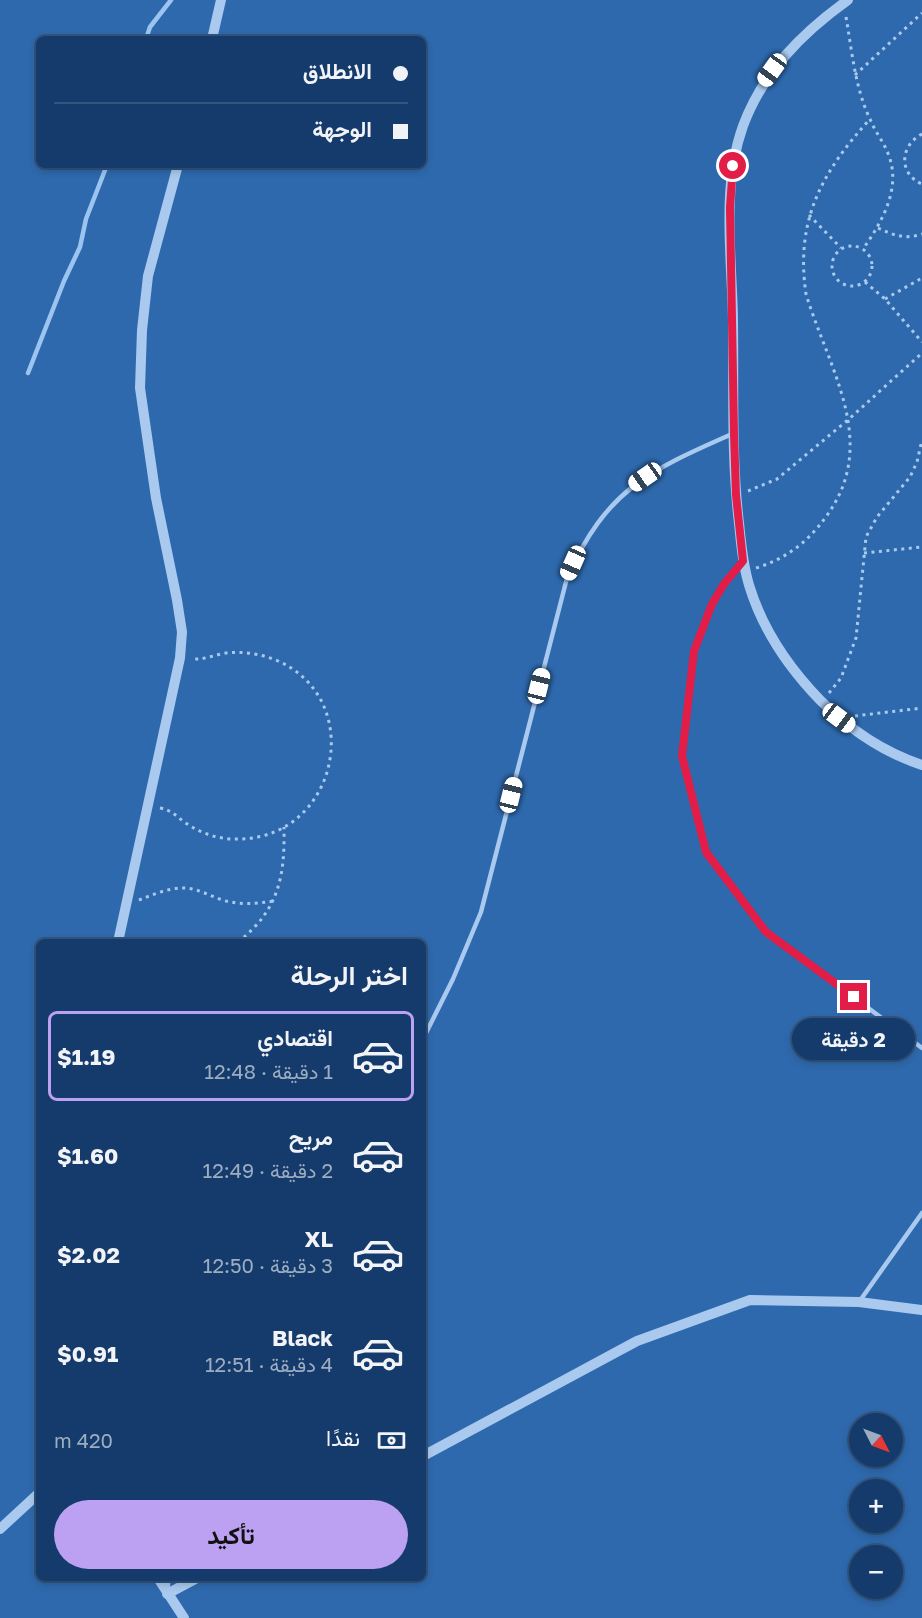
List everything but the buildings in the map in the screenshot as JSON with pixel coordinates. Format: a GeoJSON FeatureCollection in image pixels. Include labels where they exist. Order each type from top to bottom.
{"type":"FeatureCollection","features":[{"type":"Feature","properties":{"kind":"street"},"geometry":{"type":"LineString","coordinates":[[213,36],[221,0]]}},
{"type":"Feature","properties":{"kind":"street"},"geometry":{"type":"LineString","coordinates":[[846,2],[782,58],[763,83],[742,128],[735,154],[730,207],[736,495],[744,566],[766,627],[807,685],[839,718],[880,747],[922,765]]}},
{"type":"Feature","properties":{"kind":"street"},"geometry":{"type":"LineString","coordinates":[[119,939],[180,658],[182,632],[156,498],[140,388],[142,330],[148,276],[177,168]]}},
{"type":"Feature","properties":{"kind":"street"},"geometry":{"type":"LineString","coordinates":[[426,1454],[637,1341],[750,1300],[859,1302],[922,1310]]}},
{"type":"Feature","properties":{"kind":"street"},"geometry":{"type":"LineString","coordinates":[[0,1529],[36,1495]]}},
{"type":"Feature","properties":{"kind":"street"},"geometry":{"type":"LineString","coordinates":[[160,1581],[184,1618]]}},
{"type":"Feature","properties":{"kind":"street"},"geometry":{"type":"LineString","coordinates":[[167,1594],[191,1581]]}},
{"type":"Feature","properties":{"kind":"lane"},"geometry":{"type":"LineString","coordinates":[[426,1033],[453,979],[481,912],[567,578],[580,548],[613,503],[632,486],[658,468],[734,433]]}},
{"type":"Feature","properties":{"kind":"lane"},"geometry":{"type":"LineString","coordinates":[[744,566],[724,584],[712,604],[694,651],[682,756],[706,852],[766,932],[922,1048]]}},
{"type":"Feature","properties":{"kind":"lane"},"geometry":{"type":"LineString","coordinates":[[859,1302],[922,1212]]}},
{"type":"Feature","properties":{"kind":"lane"},"geometry":{"type":"LineString","coordinates":[[167,1594],[168,1581]]}},
{"type":"Feature","properties":{"kind":"path"},"geometry":{"type":"LineString","coordinates":[[846,2],[855,75],[870,119],[882,140],[892,168],[891,191],[878,228],[863,249]]}},
{"type":"Feature","properties":{"kind":"path"},"geometry":{"type":"LineString","coordinates":[[855,75],[922,13]]}},
{"type":"Feature","properties":{"kind":"path"},"geometry":{"type":"LineString","coordinates":[[744,566],[766,565],[796,549],[812,536],[830,513],[843,489],[849,469],[851,441],[849,419],[806,294],[803,261],[809,215],[818,191],[846,146],[870,119]]}},
{"type":"Feature","properties":{"kind":"path"},"geometry":{"type":"LineString","coordinates":[[922,134],[907,147],[904,163],[911,178],[922,184]]}},
{"type":"Feature","properties":{"kind":"path"},"geometry":{"type":"LineString","coordinates":[[809,215],[842,249]]}},
{"type":"Feature","properties":{"kind":"path"},"geometry":{"type":"LineString","coordinates":[[878,228],[895,236],[915,237],[922,234]]}},
{"type":"Feature","properties":{"kind":"path"},"geometry":{"type":"LineString","coordinates":[[852,246],[863,249],[871,259],[872,272],[865,282],[852,287],[846,286],[835,278],[832,272],[833,259],[842,249],[852,246]]}},
{"type":"Feature","properties":{"kind":"path"},"geometry":{"type":"LineString","coordinates":[[885,299],[922,278]]}},
{"type":"Feature","properties":{"kind":"path"},"geometry":{"type":"LineString","coordinates":[[865,282],[885,299],[922,342]]}},
{"type":"Feature","properties":{"kind":"path"},"geometry":{"type":"LineString","coordinates":[[736,495],[777,479],[849,419],[922,353]]}},
{"type":"Feature","properties":{"kind":"path"},"geometry":{"type":"LineString","coordinates":[[822,701],[841,678],[852,653],[858,625],[866,537],[872,524],[910,477],[917,462],[922,440]]}},
{"type":"Feature","properties":{"kind":"path"},"geometry":{"type":"LineString","coordinates":[[864,553],[922,548]]}},
{"type":"Feature","properties":{"kind":"path"},"geometry":{"type":"LineString","coordinates":[[149,806],[171,810],[195,829],[223,838],[253,838],[285,827],[299,817],[320,792],[329,768],[332,743],[327,717],[316,694],[289,667],[265,656],[240,653],[202,660],[180,658]]}},
{"type":"Feature","properties":{"kind":"path"},"geometry":{"type":"LineString","coordinates":[[839,718],[922,708]]}},
{"type":"Feature","properties":{"kind":"path"},"geometry":{"type":"LineString","coordinates":[[241,939],[261,921],[274,901],[283,868],[285,827]]}},
{"type":"Feature","properties":{"kind":"path"},"geometry":{"type":"LineString","coordinates":[[126,905],[165,890],[181,888],[240,904],[274,901]]}},
{"type":"Feature","properties":{"kind":"shaded area"},"geometry":{"type":"Polygon","coordinates":[[[0,0],[922,0],[922,1618],[0,1618],[0,0]]]}},
{"type":"Feature","properties":{"kind":"waterway"},"geometry":{"type":"LineString","coordinates":[[147,36],[150,27],[171,0]]}},
{"type":"Feature","properties":{"kind":"waterway"},"geometry":{"type":"LineString","coordinates":[[28,373],[64,281],[80,247],[86,219],[106,168]]}},
{"type":"Feature","properties":{"kind":"route"},"geometry":{"type":"LineString","coordinates":[[733,166],[730,207],[734,433],[736,495],[743,561],[724,584],[712,604],[694,651],[682,756],[706,852],[766,932],[854,997]]}}]}
